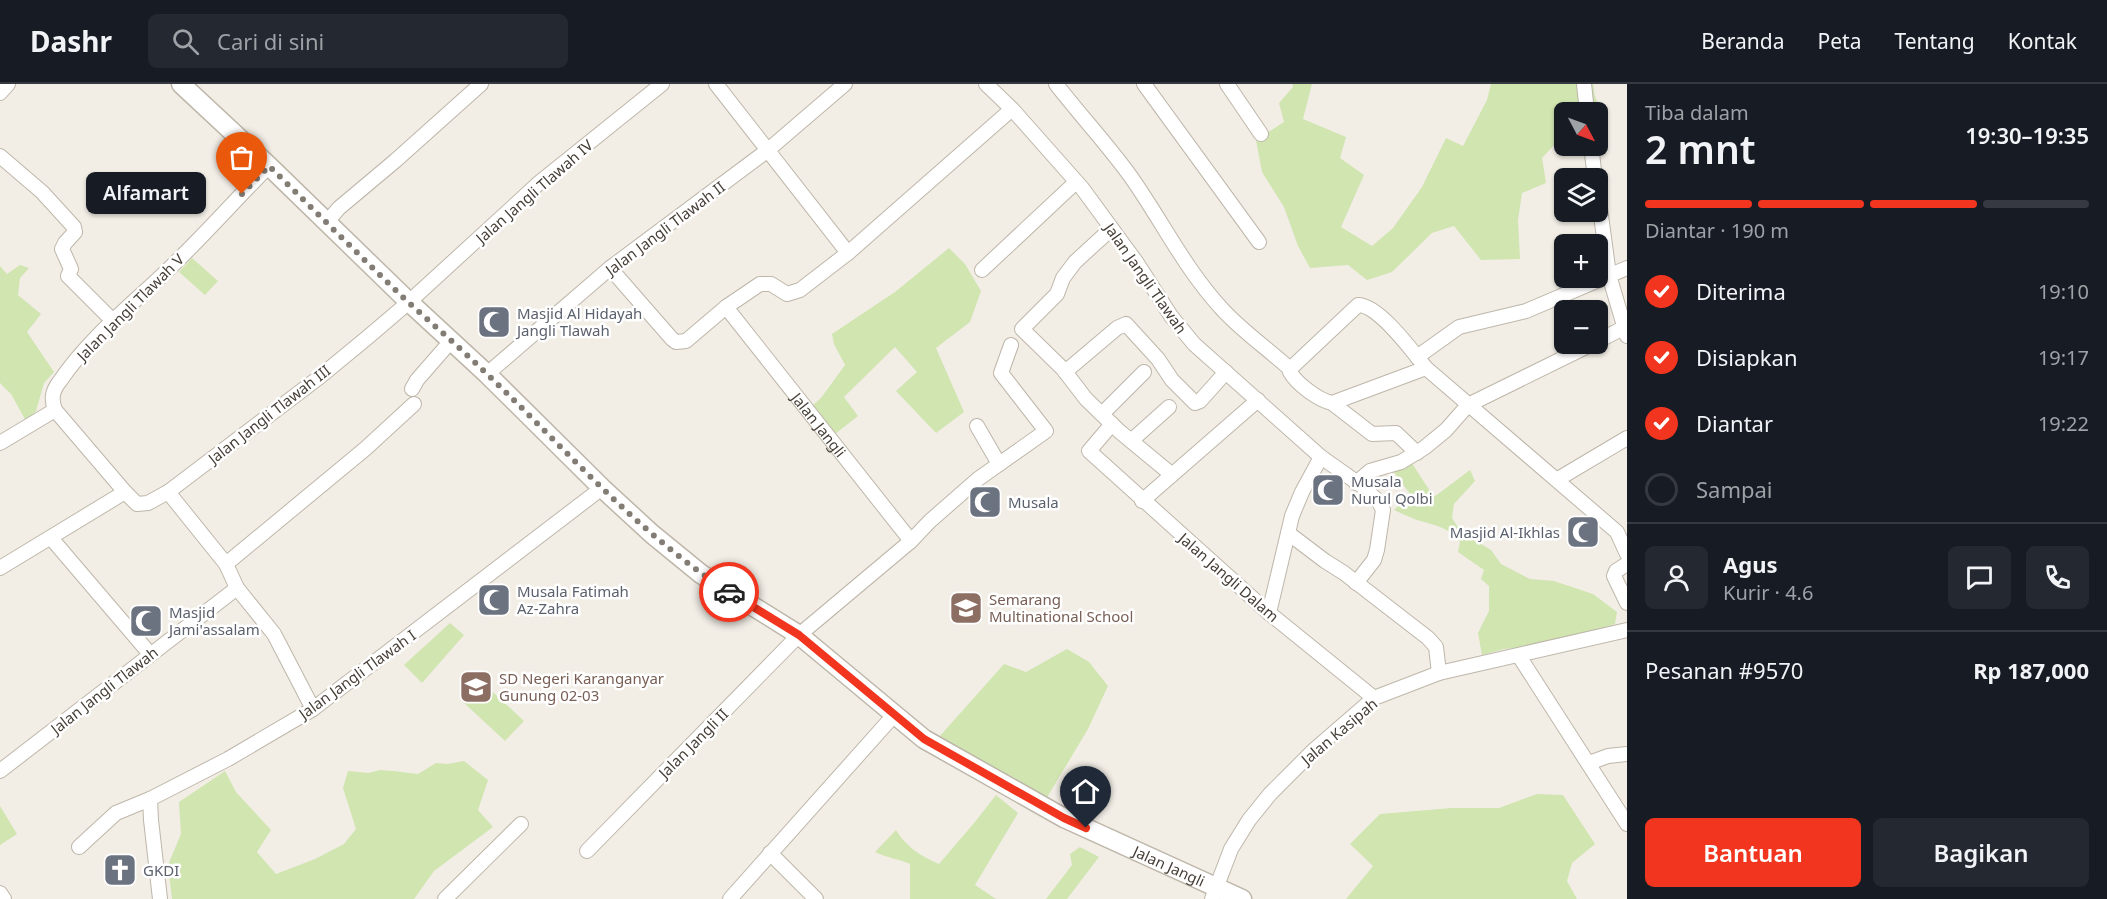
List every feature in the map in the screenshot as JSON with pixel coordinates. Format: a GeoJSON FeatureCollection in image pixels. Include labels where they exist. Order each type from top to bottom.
{"type":"FeatureCollection","features":[{"type":"Feature","properties":{"kind":"street"},"geometry":{"type":"LineString","coordinates":[[0,93],[8,84]]}},
{"type":"Feature","properties":{"kind":"street","name":"Jalan Jangli"},"geometry":{"type":"LineString","coordinates":[[181,84],[487,374],[602,488],[652,534],[701,574],[799,635],[924,739],[1064,818],[1214,894],[1242,899]]}},
{"type":"Feature","properties":{"kind":"street"},"geometry":{"type":"LineString","coordinates":[[326,223],[339,207],[395,161],[481,84]]}},
{"type":"Feature","properties":{"kind":"street","name":"Jalan Jangli Tlawah IV"},"geometry":{"type":"LineString","coordinates":[[409,302],[540,182],[662,84]]}},
{"type":"Feature","properties":{"kind":"street"},"geometry":{"type":"LineString","coordinates":[[716,84],[848,253]]}},
{"type":"Feature","properties":{"kind":"street","name":"Jalan Jangli Tlawah II"},"geometry":{"type":"LineString","coordinates":[[487,374],[610,268],[768,150],[845,84]]}},
{"type":"Feature","properties":{"kind":"street","name":"Jalan Jangli Tlawah"},"geometry":{"type":"LineString","coordinates":[[986,84],[1012,109],[1076,182],[1137,263],[1153,292],[1181,330],[1321,457],[1379,502],[1383,510],[1374,560],[1356,582]]}},
{"type":"Feature","properties":{"kind":"street"},"geometry":{"type":"LineString","coordinates":[[1056,84],[1130,176],[1181,257],[1222,310],[1290,369],[1291,375],[1296,380],[1324,401],[1332,403],[1372,434],[1396,432],[1417,453]]}},
{"type":"Feature","properties":{"kind":"street"},"geometry":{"type":"LineString","coordinates":[[1144,84],[1259,242]]}},
{"type":"Feature","properties":{"kind":"street"},"geometry":{"type":"LineString","coordinates":[[1227,84],[1261,134]]}},
{"type":"Feature","properties":{"kind":"street"},"geometry":{"type":"LineString","coordinates":[[1584,84],[1586,102]]}},
{"type":"Feature","properties":{"kind":"street"},"geometry":{"type":"LineString","coordinates":[[610,268],[676,342],[686,341],[726,307],[762,283],[771,284],[787,294],[794,293],[848,253],[1012,109]]}},
{"type":"Feature","properties":{"kind":"street"},"geometry":{"type":"LineString","coordinates":[[0,156],[42,192],[74,226],[75,232],[65,243],[63,249],[71,269],[68,276],[112,321]]}},
{"type":"Feature","properties":{"kind":"street","name":"Jalan Jangli Tlawah V"},"geometry":{"type":"LineString","coordinates":[[55,410],[52,397],[72,364],[112,321],[175,263],[269,166]]}},
{"type":"Feature","properties":{"kind":"street"},"geometry":{"type":"LineString","coordinates":[[982,270],[1076,182]]}},
{"type":"Feature","properties":{"kind":"street"},"geometry":{"type":"LineString","coordinates":[[1602,222],[1609,275],[1626,330],[1608,337]]}},
{"type":"Feature","properties":{"kind":"street"},"geometry":{"type":"LineString","coordinates":[[1111,228],[1075,261],[1057,294],[1022,329],[1065,372],[1077,390],[1131,441],[1172,474]]}},
{"type":"Feature","properties":{"kind":"street"},"geometry":{"type":"LineString","coordinates":[[1417,357],[1459,327],[1526,311],[1627,268]]}},
{"type":"Feature","properties":{"kind":"street","name":"Jalan Jangli Tlawah III"},"geometry":{"type":"LineString","coordinates":[[55,410],[125,492],[137,504],[143,505],[168,492],[317,379],[409,302]]}},
{"type":"Feature","properties":{"kind":"street"},"geometry":{"type":"LineString","coordinates":[[1290,369],[1358,304],[1372,310],[1400,336],[1426,368],[1468,405],[1622,530],[1627,554]]}},
{"type":"Feature","properties":{"kind":"street","name":"Jalan Jangli"},"geometry":{"type":"LineString","coordinates":[[726,307],[911,541]]}},
{"type":"Feature","properties":{"kind":"street"},"geometry":{"type":"LineString","coordinates":[[1065,372],[1117,328],[1125,324],[1158,359],[1172,381],[1195,403],[1200,401],[1226,372]]}},
{"type":"Feature","properties":{"kind":"street"},"geometry":{"type":"LineString","coordinates":[[411,389],[451,341]]}},
{"type":"Feature","properties":{"kind":"street"},"geometry":{"type":"LineString","coordinates":[[799,635],[911,541],[978,479],[1046,431],[1001,372],[1011,345]]}},
{"type":"Feature","properties":{"kind":"street"},"geometry":{"type":"LineString","coordinates":[[1356,483],[1370,471],[1401,462],[1417,453],[1446,430],[1468,405],[1572,354]]}},
{"type":"Feature","properties":{"kind":"street"},"geometry":{"type":"LineString","coordinates":[[1332,403],[1426,368]]}},
{"type":"Feature","properties":{"kind":"street"},"geometry":{"type":"LineString","coordinates":[[1107,419],[1144,372]]}},
{"type":"Feature","properties":{"kind":"street"},"geometry":{"type":"LineString","coordinates":[[1142,501],[1258,400]]}},
{"type":"Feature","properties":{"kind":"street"},"geometry":{"type":"LineString","coordinates":[[226,564],[365,449],[414,404]]}},
{"type":"Feature","properties":{"kind":"street"},"geometry":{"type":"LineString","coordinates":[[1131,441],[1169,406]]}},
{"type":"Feature","properties":{"kind":"street"},"geometry":{"type":"LineString","coordinates":[[0,443],[55,410]]}},
{"type":"Feature","properties":{"kind":"street","name":"Jalan Jangli Dalam"},"geometry":{"type":"LineString","coordinates":[[1107,419],[1089,451],[1269,613],[1374,698]]}},
{"type":"Feature","properties":{"kind":"street"},"geometry":{"type":"LineString","coordinates":[[977,426],[999,464]]}},
{"type":"Feature","properties":{"kind":"street"},"geometry":{"type":"LineString","coordinates":[[1558,479],[1627,438]]}},
{"type":"Feature","properties":{"kind":"street"},"geometry":{"type":"LineString","coordinates":[[1269,613],[1292,516],[1321,457]]}},
{"type":"Feature","properties":{"kind":"street","name":"Jalan Jangli Tlawah I"},"geometry":{"type":"LineString","coordinates":[[79,847],[116,813],[150,799],[228,759],[313,710],[602,488]]}},
{"type":"Feature","properties":{"kind":"street"},"geometry":{"type":"LineString","coordinates":[[0,568],[125,492]]}},
{"type":"Feature","properties":{"kind":"street"},"geometry":{"type":"LineString","coordinates":[[168,492],[226,564],[237,588],[274,634],[313,710]]}},
{"type":"Feature","properties":{"kind":"street"},"geometry":{"type":"LineString","coordinates":[[1288,533],[1356,582],[1432,642],[1438,657],[1439,674]]}},
{"type":"Feature","properties":{"kind":"street"},"geometry":{"type":"LineString","coordinates":[[51,538],[150,654]]}},
{"type":"Feature","properties":{"kind":"street"},"geometry":{"type":"LineString","coordinates":[[1627,564],[1616,571],[1614,576],[1627,603]]}},
{"type":"Feature","properties":{"kind":"street","name":"Jalan Jangli Tlawah"},"geometry":{"type":"LineString","coordinates":[[0,771],[237,588]]}},
{"type":"Feature","properties":{"kind":"street","name":"Jalan Kasipah"},"geometry":{"type":"LineString","coordinates":[[1214,894],[1231,849],[1249,820],[1270,794],[1314,750],[1374,698],[1439,674],[1627,630]]}},
{"type":"Feature","properties":{"kind":"street","name":"Jalan Jangli II"},"geometry":{"type":"LineString","coordinates":[[587,851],[799,635]]}},
{"type":"Feature","properties":{"kind":"street"},"geometry":{"type":"LineString","coordinates":[[1519,656],[1627,824]]}},
{"type":"Feature","properties":{"kind":"street"},"geometry":{"type":"LineString","coordinates":[[730,899],[895,714]]}},
{"type":"Feature","properties":{"kind":"street"},"geometry":{"type":"LineString","coordinates":[[1589,763],[1608,756],[1627,754]]}},
{"type":"Feature","properties":{"kind":"street"},"geometry":{"type":"LineString","coordinates":[[150,799],[160,899]]}},
{"type":"Feature","properties":{"kind":"street"},"geometry":{"type":"LineString","coordinates":[[445,899],[521,824]]}},
{"type":"Feature","properties":{"kind":"street"},"geometry":{"type":"LineString","coordinates":[[770,853],[816,899]]}},
{"type":"Feature","properties":{"kind":"street"},"geometry":{"type":"LineString","coordinates":[[0,893],[4,899]]}},
{"type":"Feature","properties":{"kind":"green space"},"geometry":{"type":"Polygon","coordinates":[[[1292,84],[1312,84],[1303,119],[1346,137],[1340,158],[1364,175],[1341,227],[1372,246],[1393,228],[1422,187],[1446,138],[1463,146],[1487,100],[1491,84],[1593,84],[1597,102],[1554,102],[1554,145],[1542,158],[1546,183],[1522,193],[1518,220],[1520,259],[1481,260],[1454,226],[1432,233],[1392,272],[1367,280],[1348,265],[1310,268],[1298,246],[1284,207],[1262,172],[1256,140],[1284,122],[1279,103],[1293,87],[1292,84]]]}},
{"type":"Feature","properties":{"kind":"green space"},"geometry":{"type":"Polygon","coordinates":[[[949,248],[965,264],[981,291],[970,322],[936,348],[964,412],[936,433],[896,391],[917,372],[895,347],[844,397],[858,416],[835,434],[812,406],[821,398],[845,365],[834,344],[832,334],[895,292],[949,248]]]}},
{"type":"Feature","properties":{"kind":"green space"},"geometry":{"type":"Polygon","coordinates":[[[192,258],[218,281],[205,295],[179,272],[192,258]]]}},
{"type":"Feature","properties":{"kind":"green space"},"geometry":{"type":"Polygon","coordinates":[[[20,265],[29,268],[20,278],[18,295],[41,314],[27,332],[54,372],[44,383],[36,411],[26,421],[11,394],[0,383],[0,266],[7,274],[20,265]]]}},
{"type":"Feature","properties":{"kind":"green space"},"geometry":{"type":"Polygon","coordinates":[[[1411,462],[1434,497],[1470,470],[1475,481],[1454,504],[1452,518],[1461,532],[1491,550],[1501,564],[1530,579],[1554,581],[1593,594],[1617,612],[1615,624],[1552,644],[1504,649],[1482,655],[1478,633],[1489,611],[1489,586],[1481,579],[1484,570],[1458,552],[1460,542],[1451,533],[1441,527],[1394,510],[1410,494],[1393,471],[1411,462]]]}},
{"type":"Feature","properties":{"kind":"green space"},"geometry":{"type":"Polygon","coordinates":[[[450,623],[464,635],[422,683],[404,665],[450,623]]]}},
{"type":"Feature","properties":{"kind":"green space"},"geometry":{"type":"Polygon","coordinates":[[[1067,649],[1089,662],[1108,686],[1088,729],[1046,799],[939,737],[1004,664],[1026,672],[1067,649]]]}},
{"type":"Feature","properties":{"kind":"green space"},"geometry":{"type":"Polygon","coordinates":[[[481,681],[524,721],[505,741],[462,701],[481,681]]]}},
{"type":"Feature","properties":{"kind":"green space"},"geometry":{"type":"Polygon","coordinates":[[[464,761],[488,780],[478,810],[493,827],[434,871],[414,899],[172,899],[168,865],[181,834],[179,802],[225,771],[236,792],[271,830],[257,852],[276,874],[315,859],[344,844],[356,829],[343,788],[348,771],[369,773],[380,770],[418,774],[436,763],[464,761]]]}},
{"type":"Feature","properties":{"kind":"green space"},"geometry":{"type":"Polygon","coordinates":[[[1537,794],[1563,795],[1595,844],[1572,863],[1567,881],[1577,899],[1346,899],[1373,866],[1350,844],[1380,814],[1452,808],[1499,808],[1537,794]]]}},
{"type":"Feature","properties":{"kind":"green space"},"geometry":{"type":"Polygon","coordinates":[[[996,795],[1018,813],[975,885],[996,899],[910,899],[910,864],[875,852],[896,830],[915,850],[939,864],[996,795]]]}},
{"type":"Feature","properties":{"kind":"green space"},"geometry":{"type":"Polygon","coordinates":[[[0,806],[17,834],[0,845],[0,806]]]}},
{"type":"Feature","properties":{"kind":"green space"},"geometry":{"type":"Polygon","coordinates":[[[1080,847],[1099,857],[1067,899],[1046,899],[1072,865],[1070,854],[1080,847]]]}},
{"type":"Feature","properties":{"kind":"way so far"},"geometry":{"type":"LineString","coordinates":[[242,194],[269,166],[326,223],[487,374],[602,488],[652,534],[701,574],[729,592]]}},
{"type":"Feature","properties":{"kind":"place","name":"Alfamart"},"geometry":{"type":"Point","coordinates":[242,194]}},
{"type":"Feature","properties":{"kind":"place","name":"Masjid Al Hidayah Jangli Tlawah"},"geometry":{"type":"Point","coordinates":[494,322]}},
{"type":"Feature","properties":{"kind":"place","name":"Musala Nurul Qolbi"},"geometry":{"type":"Point","coordinates":[1328,490]}},
{"type":"Feature","properties":{"kind":"place","name":"Musala"},"geometry":{"type":"Point","coordinates":[985,502]}},
{"type":"Feature","properties":{"kind":"place","name":"Masjid Al-Ikhlas"},"geometry":{"type":"Point","coordinates":[1583,532]}},
{"type":"Feature","properties":{"kind":"place","name":"Musala Fatimah Az-Zahra"},"geometry":{"type":"Point","coordinates":[494,600]}},
{"type":"Feature","properties":{"kind":"place","name":"Semarang Multinational School"},"geometry":{"type":"Point","coordinates":[966,608]}},
{"type":"Feature","properties":{"kind":"place","name":"Masjid Jami'assalam"},"geometry":{"type":"Point","coordinates":[146,621]}},
{"type":"Feature","properties":{"kind":"place","name":"SD Negeri Karanganyar Gunung 02-03"},"geometry":{"type":"Point","coordinates":[476,687]}},
{"type":"Feature","properties":{"kind":"place","name":"GKDI"},"geometry":{"type":"Point","coordinates":[120,870]}},
{"type":"Feature","properties":{"kind":"route"},"geometry":{"type":"LineString","coordinates":[[729,592],[799,635],[924,739],[1064,818],[1086,828]]}}]}
